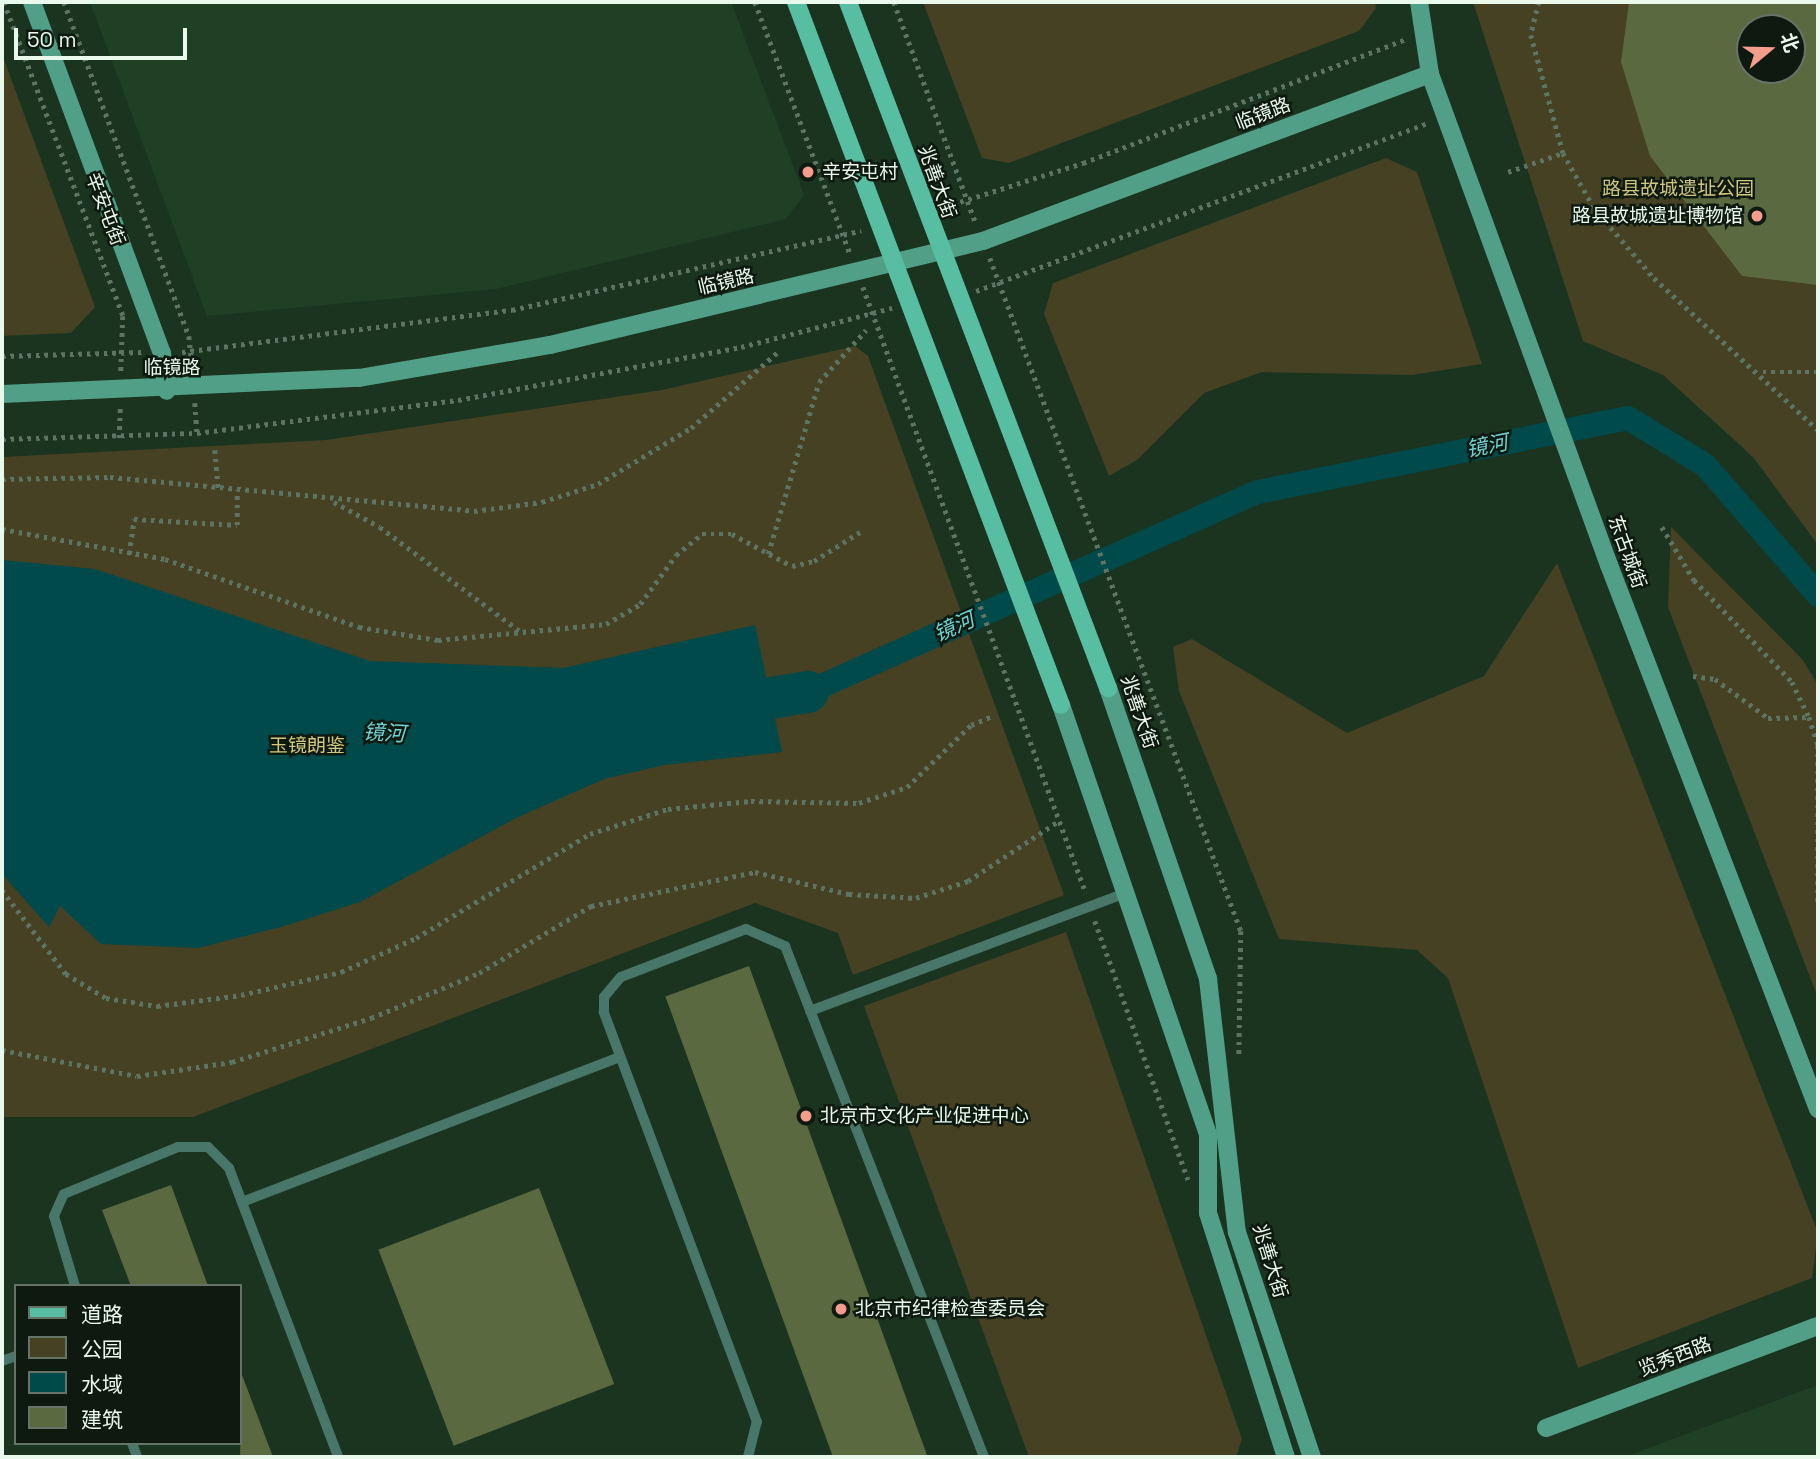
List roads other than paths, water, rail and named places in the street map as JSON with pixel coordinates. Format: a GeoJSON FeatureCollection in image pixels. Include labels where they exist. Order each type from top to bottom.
{"type":"FeatureCollection","features":[{"type":"Feature","properties":{"kind":"main road"},"geometry":{"type":"LineString","coordinates":[[796,2],[883,226],[1061,705]]}},
{"type":"Feature","properties":{"kind":"main road","name":"兆善大街"},"geometry":{"type":"LineString","coordinates":[[848,2],[941,254],[1108,688]]}},
{"type":"Feature","properties":{"kind":"street","name":"辛安屯街"},"geometry":{"type":"LineString","coordinates":[[32,2],[162,353],[167,391]]}},
{"type":"Feature","properties":{"kind":"street","name":"东古城街"},"geometry":{"type":"LineString","coordinates":[[1419,2],[1430,74],[1609,565],[1818,1109]]}},
{"type":"Feature","properties":{"kind":"street","name":"临镜路"},"geometry":{"type":"LineString","coordinates":[[2,394],[121,389],[194,390],[359,378],[522,349],[941,254],[1430,74]]}},
{"type":"Feature","properties":{"kind":"street","name":"兆善大街"},"geometry":{"type":"LineString","coordinates":[[1108,688],[1208,979],[1237,1232],[1312,1457]]}},
{"type":"Feature","properties":{"kind":"street"},"geometry":{"type":"LineString","coordinates":[[1061,705],[1208,1135],[1208,1213],[1286,1457]]}},
{"type":"Feature","properties":{"kind":"street","name":"览秀西路"},"geometry":{"type":"LineString","coordinates":[[1546,1428],[1818,1326]]}},
{"type":"Feature","properties":{"kind":"lane"},"geometry":{"type":"LineString","coordinates":[[810,1011],[1126,893]]}},
{"type":"Feature","properties":{"kind":"lane"},"geometry":{"type":"LineString","coordinates":[[748,1457],[757,1422],[604,1012],[611,985],[746,929],[785,946],[984,1457]]}},
{"type":"Feature","properties":{"kind":"lane"},"geometry":{"type":"LineString","coordinates":[[242,1202],[620,1057]]}},
{"type":"Feature","properties":{"kind":"lane"},"geometry":{"type":"LineString","coordinates":[[74,1284],[54,1216],[56,1204],[76,1186],[193,1144],[218,1155],[242,1202],[338,1457]]}},
{"type":"Feature","properties":{"kind":"water"},"geometry":{"type":"Polygon","coordinates":[[[2,560],[95,569],[370,661],[563,668],[755,625],[782,752],[664,765],[604,779],[516,818],[360,902],[281,927],[198,948],[101,944],[60,906],[49,927],[2,874],[2,560]]]}},
{"type":"Feature","properties":{"kind":"waterway","name":"镜河"},"geometry":{"type":"LineString","coordinates":[[808,692],[1258,492],[1628,418],[1705,465],[1818,595]]}},
{"type":"Feature","properties":{"kind":"waterway","name":"镜河"},"geometry":{"type":"LineString","coordinates":[[716,707],[808,692]]}},
{"type":"Feature","properties":{"kind":"place","name":"辛安屯村"},"geometry":{"type":"Point","coordinates":[808,172]}},
{"type":"Feature","properties":{"kind":"place","name":"路县故城遗址博物馆"},"geometry":{"type":"Point","coordinates":[1757,216]}},
{"type":"Feature","properties":{"kind":"place","name":"北京市文化产业促进中心"},"geometry":{"type":"Point","coordinates":[806,1116]}},
{"type":"Feature","properties":{"kind":"place","name":"北京市纪律检查委员会"},"geometry":{"type":"Point","coordinates":[841,1309]}},
{"type":"Feature","properties":{"kind":"park label","name":"路县故城遗址公园"},"geometry":{"type":"Point","coordinates":[1678,189]}},
{"type":"Feature","properties":{"kind":"park label","name":"玉镜朗鉴"},"geometry":{"type":"Point","coordinates":[307,746]}}]}
